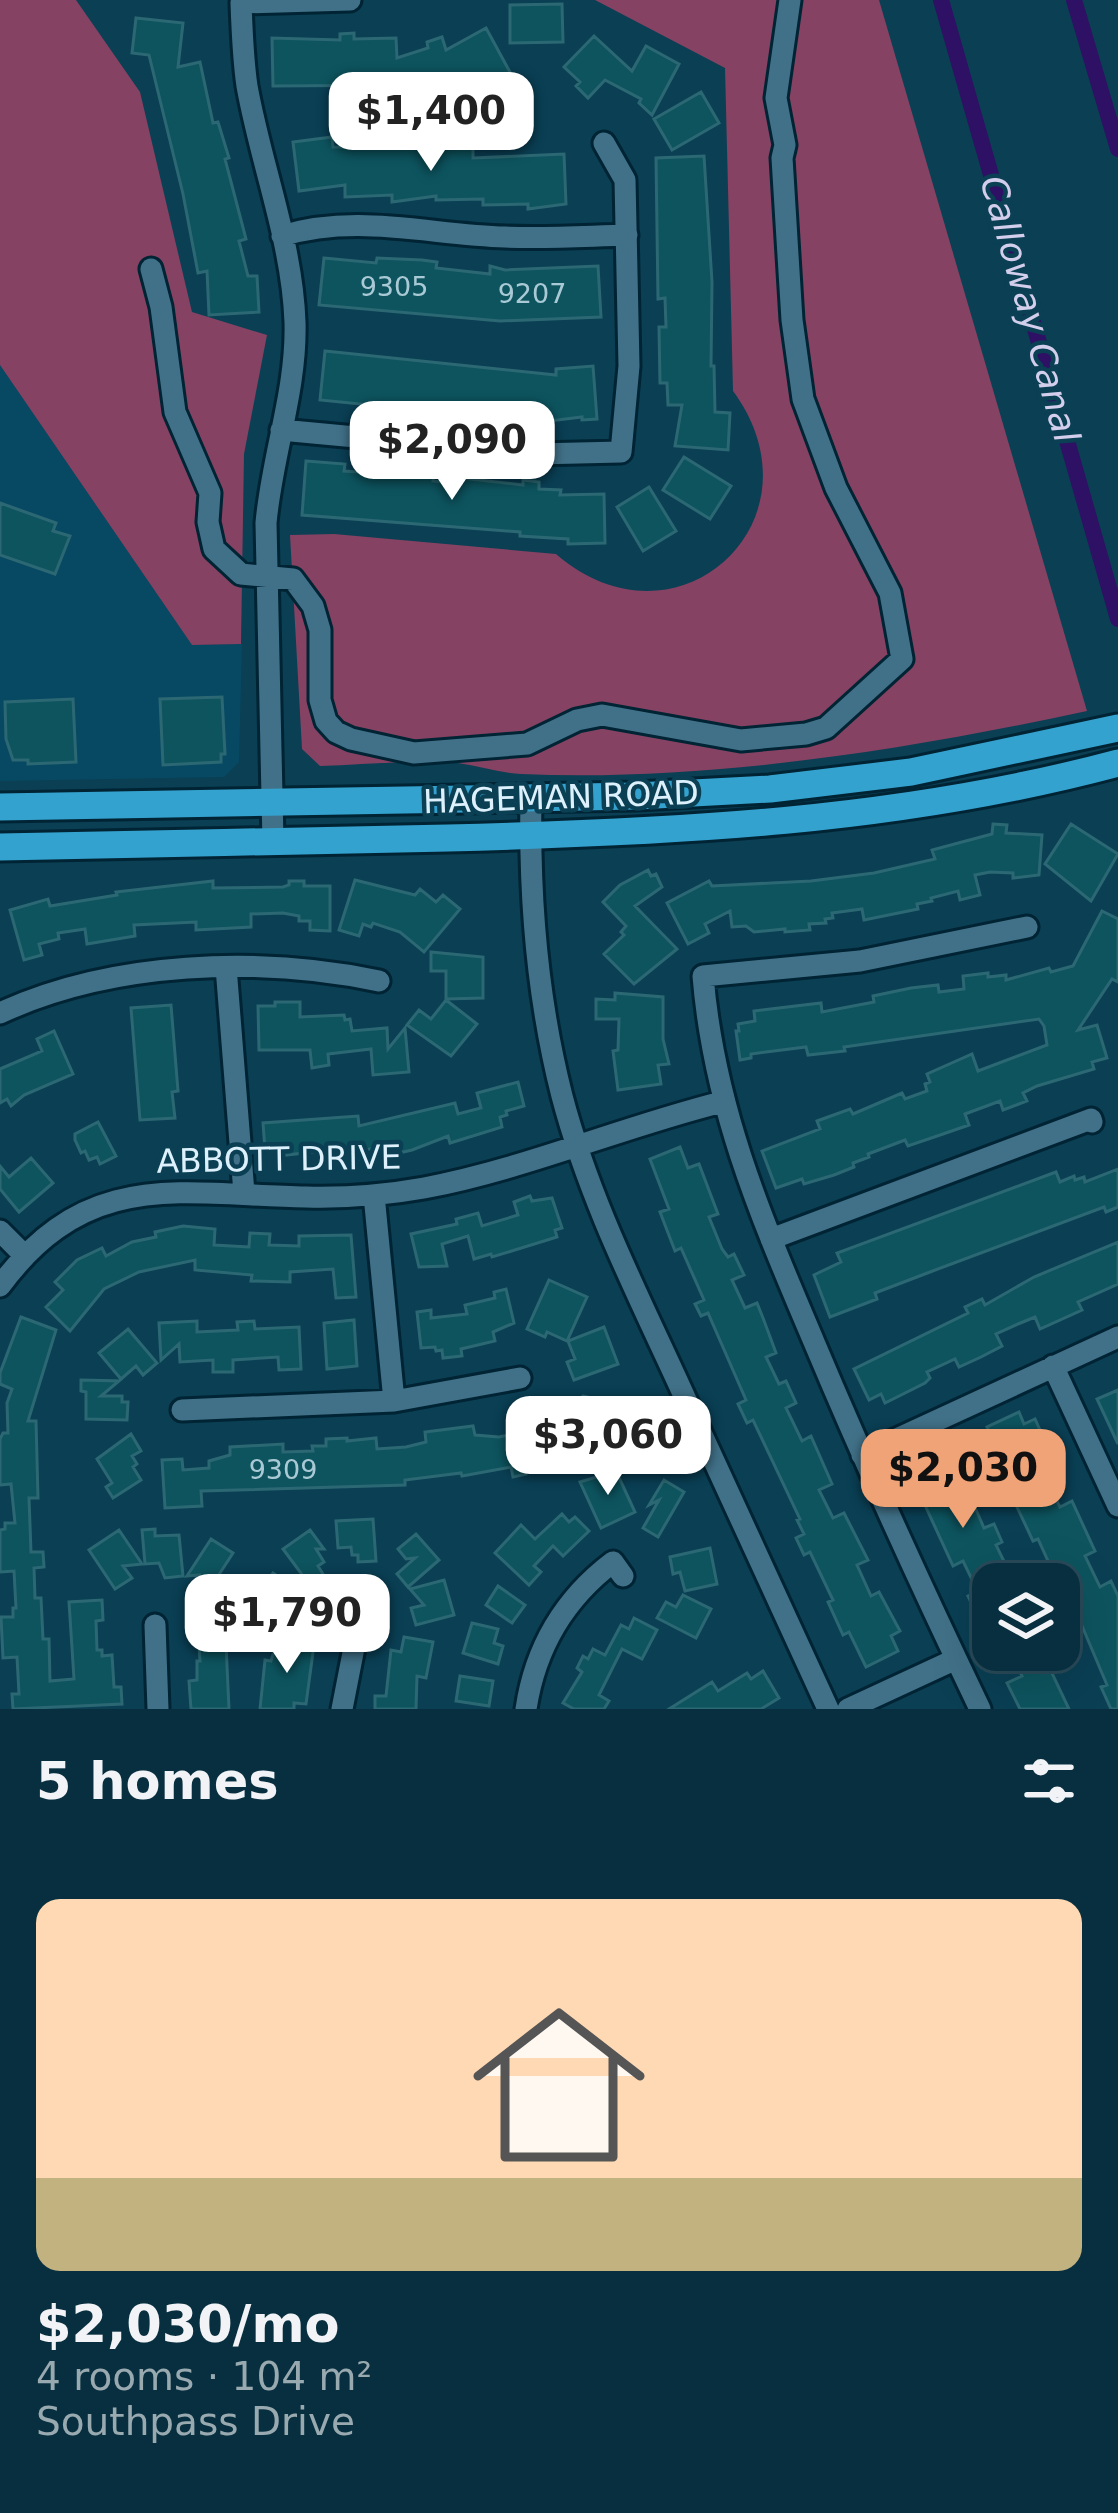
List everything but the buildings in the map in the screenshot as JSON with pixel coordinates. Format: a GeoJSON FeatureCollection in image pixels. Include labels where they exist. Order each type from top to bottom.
{"type":"FeatureCollection","features":[{"type":"Feature","properties":{"kind":"main road","name":"HAGEMAN ROAD"},"geometry":{"type":"LineString","coordinates":[[0,807],[637,796],[848,781],[972,761],[1118,728]]}},
{"type":"Feature","properties":{"kind":"main road","name":"HAGEMAN ROAD"},"geometry":{"type":"LineString","coordinates":[[0,847],[646,833],[842,816],[946,800],[1118,763]]}},
{"type":"Feature","properties":{"kind":"street"},"geometry":{"type":"LineString","coordinates":[[273,842],[267,504],[292,378],[295,323],[282,236],[248,88],[241,3],[350,0]]}},
{"type":"Feature","properties":{"kind":"street"},"geometry":{"type":"LineString","coordinates":[[151,269],[176,412],[210,493],[209,534],[214,548],[241,574],[293,579],[313,605],[320,630],[320,700],[326,721],[336,732],[351,740],[414,753],[527,744],[577,720],[602,715],[740,740],[826,728],[902,659],[890,593],[836,488],[803,399],[792,320],[785,145],[776,98],[790,0]]}},
{"type":"Feature","properties":{"kind":"street"},"geometry":{"type":"LineString","coordinates":[[281,430],[536,454],[621,452],[629,366],[625,180],[604,142]]}},
{"type":"Feature","properties":{"kind":"street"},"geometry":{"type":"LineString","coordinates":[[282,236],[357,224],[505,237],[627,235]]}},
{"type":"Feature","properties":{"kind":"street"},"geometry":{"type":"LineString","coordinates":[[531,797],[539,980],[576,1144],[609,1234],[828,1709]]}},
{"type":"Feature","properties":{"kind":"street"},"geometry":{"type":"LineString","coordinates":[[980,1709],[862,1455],[745,1177],[722,1102],[703,976],[860,961],[1027,927]]}},
{"type":"Feature","properties":{"kind":"street"},"geometry":{"type":"LineString","coordinates":[[226,968],[244,1193]]}},
{"type":"Feature","properties":{"kind":"street"},"geometry":{"type":"LineString","coordinates":[[0,1012],[87,983],[226,968],[298,968],[380,982]]}},
{"type":"Feature","properties":{"kind":"street","name":"ABBOTT DRIVE"},"geometry":{"type":"LineString","coordinates":[[0,1286],[25,1256],[72,1220],[128,1197],[187,1190],[304,1197],[374,1195],[473,1176],[722,1102]]}},
{"type":"Feature","properties":{"kind":"street"},"geometry":{"type":"LineString","coordinates":[[770,1239],[1090,1118],[1092,1122]]}},
{"type":"Feature","properties":{"kind":"street"},"geometry":{"type":"LineString","coordinates":[[374,1195],[394,1401]]}},
{"type":"Feature","properties":{"kind":"street"},"geometry":{"type":"LineString","coordinates":[[0,1231],[25,1256]]}},
{"type":"Feature","properties":{"kind":"street"},"geometry":{"type":"LineString","coordinates":[[862,1455],[1118,1336]]}},
{"type":"Feature","properties":{"kind":"street"},"geometry":{"type":"LineString","coordinates":[[1053,1366],[1118,1506]]}},
{"type":"Feature","properties":{"kind":"street"},"geometry":{"type":"LineString","coordinates":[[182,1411],[394,1401],[520,1378]]}},
{"type":"Feature","properties":{"kind":"street"},"geometry":{"type":"LineString","coordinates":[[526,1709],[536,1663],[561,1614],[613,1562],[623,1576]]}},
{"type":"Feature","properties":{"kind":"street"},"geometry":{"type":"LineString","coordinates":[[342,1709],[361,1612]]}},
{"type":"Feature","properties":{"kind":"street"},"geometry":{"type":"LineString","coordinates":[[155,1624],[158,1709]]}},
{"type":"Feature","properties":{"kind":"street"},"geometry":{"type":"LineString","coordinates":[[848,1709],[956,1659]]}},
{"type":"Feature","properties":{"kind":"shaded area"},"geometry":{"type":"Polygon","coordinates":[[[0,0],[76,0],[140,92],[192,312],[267,335],[244,454],[241,644],[192,645],[0,365],[0,0]]]}},
{"type":"Feature","properties":{"kind":"shaded area"},"geometry":{"type":"Polygon","coordinates":[[[595,0],[879,0],[1087,711],[878,750],[662,773],[521,774],[441,762],[320,766],[302,749],[290,535],[334,534],[556,554],[602,582],[648,591],[690,583],[726,560],[751,527],[762,486],[758,439],[733,391],[725,68],[595,0]]]}},
{"type":"Feature","properties":{"kind":"shaded area"},"geometry":{"type":"Polygon","coordinates":[[[0,365],[192,645],[242,644],[239,762],[224,777],[0,781],[0,365]]]}},
{"type":"Feature","properties":{"kind":"waterway","name":"Calloway Canal"},"geometry":{"type":"LineString","coordinates":[[941,0],[1118,619]]}},
{"type":"Feature","properties":{"kind":"waterway"},"geometry":{"type":"LineString","coordinates":[[1074,0],[1118,149]]}}]}
